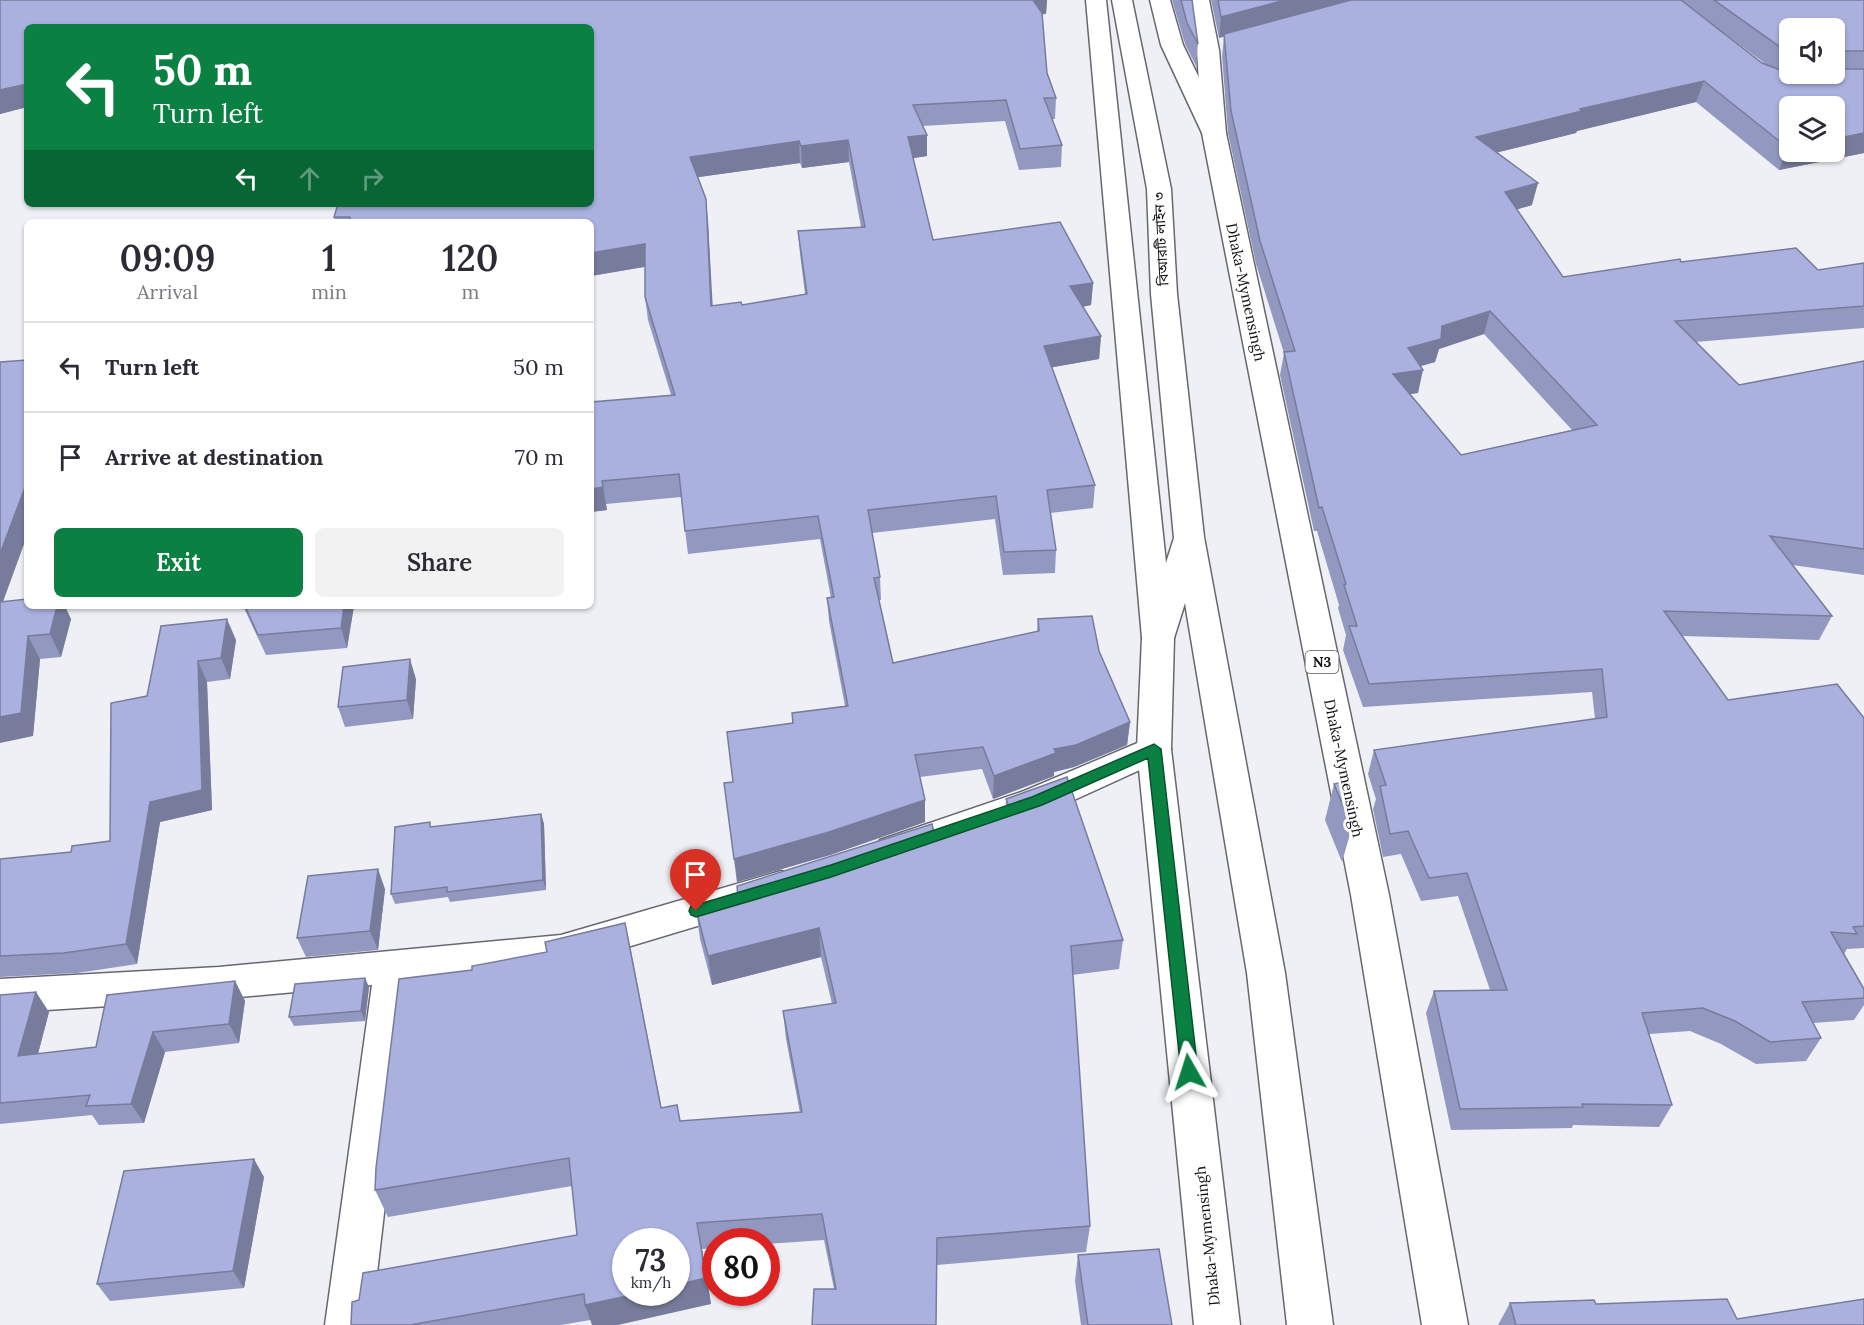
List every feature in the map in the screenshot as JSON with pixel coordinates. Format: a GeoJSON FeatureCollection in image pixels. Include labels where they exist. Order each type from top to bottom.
{"type":"FeatureCollection","features":[{"type":"Feature","properties":{"kind":"main road","name":"Dhaka-Mymensingh"},"geometry":{"type":"LineString","coordinates":[[1096,0],[1158,638],[1154,749],[1217,1325]]}},
{"type":"Feature","properties":{"kind":"main road","name":"বিআরটি লাইন ৩"},"geometry":{"type":"LineString","coordinates":[[1122,0],[1159,189],[1164,294],[1189,537],[1266,973],[1310,1325]]}},
{"type":"Feature","properties":{"kind":"main road"},"geometry":{"type":"LineString","coordinates":[[1160,0],[1172,45],[1214,133]]}},
{"type":"Feature","properties":{"kind":"main road","name":"Dhaka-Mymensingh"},"geometry":{"type":"LineString","coordinates":[[1199,0],[1219,47],[1214,133],[1370,895],[1445,1325]]}},
{"type":"Feature","properties":{"kind":"main road"},"geometry":{"type":"LineString","coordinates":[[1158,638],[1189,537]]}},
{"type":"Feature","properties":{"kind":"main road"},"geometry":{"type":"LineString","coordinates":[[864,860],[1037,801],[1154,749]]}},
{"type":"Feature","properties":{"kind":"main road"},"geometry":{"type":"LineString","coordinates":[[0,996],[219,983],[561,951],[809,878]]}},
{"type":"Feature","properties":{"kind":"main road"},"geometry":{"type":"LineString","coordinates":[[348,1325],[394,966]]}},
{"type":"Feature","properties":{"kind":"building"},"geometry":{"type":"Polygon","coordinates":[[[0,0],[1033,0],[1042,13],[1047,73],[1056,98],[1044,98],[1062,145],[1020,149],[1006,100],[913,105],[927,135],[908,137],[933,240],[1060,222],[1093,283],[1070,286],[1101,336],[1044,346],[1095,485],[1047,490],[1056,550],[1004,552],[996,496],[868,510],[880,577],[874,578],[893,663],[1039,631],[1038,619],[1092,616],[1099,651],[1130,722],[1076,745],[1054,749],[1056,753],[994,776],[983,747],[915,755],[925,800],[829,832],[734,859],[724,783],[733,782],[727,732],[793,723],[792,713],[848,706],[827,598],[834,597],[818,516],[685,531],[679,474],[602,481],[603,487],[594,488],[594,402],[675,395],[645,297],[645,244],[594,252],[594,219],[350,219],[350,217],[334,217],[337,207],[594,207],[594,24],[24,24],[24,85],[0,90],[0,0]],[[848,140],[801,146],[799,141],[690,157],[706,199],[711,306],[741,302],[742,305],[807,294],[798,231],[865,227],[848,140]]]}},
{"type":"Feature","properties":{"kind":"building"},"geometry":{"type":"Polygon","coordinates":[[[1181,0],[1192,0],[1198,44],[1187,23],[1181,0]]]}},
{"type":"Feature","properties":{"kind":"building"},"geometry":{"type":"Polygon","coordinates":[[[1218,0],[1285,0],[1221,17],[1218,0]]]}},
{"type":"Feature","properties":{"kind":"building"},"geometry":{"type":"Polygon","coordinates":[[[1351,0],[1681,0],[1762,63],[1779,69],[1779,84],[1845,84],[1845,69],[1864,69],[1864,133],[1845,137],[1845,96],[1779,96],[1779,141],[1704,81],[1580,109],[1582,111],[1476,137],[1538,183],[1505,192],[1563,277],[1680,259],[1681,262],[1796,248],[1818,270],[1864,263],[1864,306],[1675,321],[1739,385],[1864,361],[1864,549],[1770,536],[1832,616],[1664,611],[1728,700],[1837,684],[1864,718],[1864,926],[1853,927],[1857,934],[1831,932],[1864,989],[1864,998],[1802,1002],[1821,1038],[1770,1042],[1735,1021],[1703,1008],[1642,1013],[1672,1105],[1582,1104],[1583,1107],[1460,1109],[1434,991],[1507,990],[1467,873],[1429,878],[1408,831],[1390,834],[1380,786],[1386,785],[1374,750],[1607,717],[1602,669],[1369,684],[1349,626],[1357,626],[1344,585],[1346,584],[1322,507],[1319,508],[1284,352],[1295,351],[1260,241],[1231,111],[1224,34],[1351,0]],[[1490,311],[1442,326],[1441,339],[1408,348],[1423,370],[1393,374],[1461,455],[1597,425],[1490,311]]]}},
{"type":"Feature","properties":{"kind":"building"},"geometry":{"type":"Polygon","coordinates":[[[1714,0],[1864,0],[1864,51],[1845,51],[1845,18],[1779,18],[1779,46],[1714,0]]]}},
{"type":"Feature","properties":{"kind":"building"},"geometry":{"type":"Polygon","coordinates":[[[24,360],[24,490],[0,554],[0,362],[24,360]]]}},
{"type":"Feature","properties":{"kind":"building"},"geometry":{"type":"Polygon","coordinates":[[[24,599],[24,609],[56,609],[50,634],[28,636],[21,713],[0,717],[0,602],[24,599]]]}},
{"type":"Feature","properties":{"kind":"building"},"geometry":{"type":"Polygon","coordinates":[[[246,609],[344,609],[341,628],[258,635],[246,609]]]}},
{"type":"Feature","properties":{"kind":"building"},"geometry":{"type":"Polygon","coordinates":[[[227,619],[221,658],[198,661],[202,790],[150,802],[126,944],[64,953],[0,956],[0,859],[71,852],[72,846],[110,841],[111,703],[147,696],[161,626],[227,619]]]}},
{"type":"Feature","properties":{"kind":"building"},"geometry":{"type":"Polygon","coordinates":[[[410,659],[407,700],[338,707],[343,667],[410,659]]]}},
{"type":"Feature","properties":{"kind":"building"},"geometry":{"type":"Polygon","coordinates":[[[1067,777],[1123,940],[1071,946],[1090,1226],[937,1238],[936,1325],[812,1325],[814,1289],[836,1289],[822,1214],[697,1223],[702,1254],[702,1279],[690,1282],[690,1228],[612,1228],[612,1299],[585,1305],[584,1294],[410,1325],[351,1325],[352,1302],[359,1300],[363,1273],[577,1235],[569,1158],[375,1190],[399,979],[472,970],[472,966],[547,952],[545,942],[625,923],[661,1108],[677,1105],[680,1121],[802,1112],[783,1011],[836,1003],[819,928],[708,956],[696,909],[738,899],[737,886],[932,824],[936,841],[1012,814],[1006,799],[1067,777]]]}},
{"type":"Feature","properties":{"kind":"building"},"geometry":{"type":"Polygon","coordinates":[[[1343,782],[1352,827],[1334,784],[1343,782]]]}},
{"type":"Feature","properties":{"kind":"building"},"geometry":{"type":"Polygon","coordinates":[[[541,814],[543,880],[447,892],[447,887],[391,894],[395,827],[430,822],[430,827],[541,814]]]}},
{"type":"Feature","properties":{"kind":"building"},"geometry":{"type":"Polygon","coordinates":[[[378,869],[370,931],[297,938],[308,876],[378,869]]]}},
{"type":"Feature","properties":{"kind":"building"},"geometry":{"type":"Polygon","coordinates":[[[365,978],[361,1011],[289,1017],[295,984],[365,978]]]}},
{"type":"Feature","properties":{"kind":"building"},"geometry":{"type":"Polygon","coordinates":[[[235,981],[229,1024],[153,1032],[131,1104],[86,1106],[90,1095],[0,1103],[0,995],[36,992],[18,1056],[96,1047],[107,995],[235,981]]]}},
{"type":"Feature","properties":{"kind":"building"},"geometry":{"type":"Polygon","coordinates":[[[254,1159],[233,1271],[97,1284],[124,1171],[254,1159]]]}},
{"type":"Feature","properties":{"kind":"building"},"geometry":{"type":"Polygon","coordinates":[[[1159,1249],[1172,1325],[1088,1325],[1078,1255],[1159,1249]]]}},
{"type":"Feature","properties":{"kind":"building"},"geometry":{"type":"Polygon","coordinates":[[[1727,1299],[1737,1319],[1864,1299],[1864,1325],[1516,1325],[1510,1303],[1594,1300],[1596,1304],[1727,1299]]]}},
{"type":"Feature","properties":{"kind":"route"},"geometry":{"type":"LineString","coordinates":[[696,911],[831,871],[1037,801],[1154,749],[1189,1072]]}}]}
